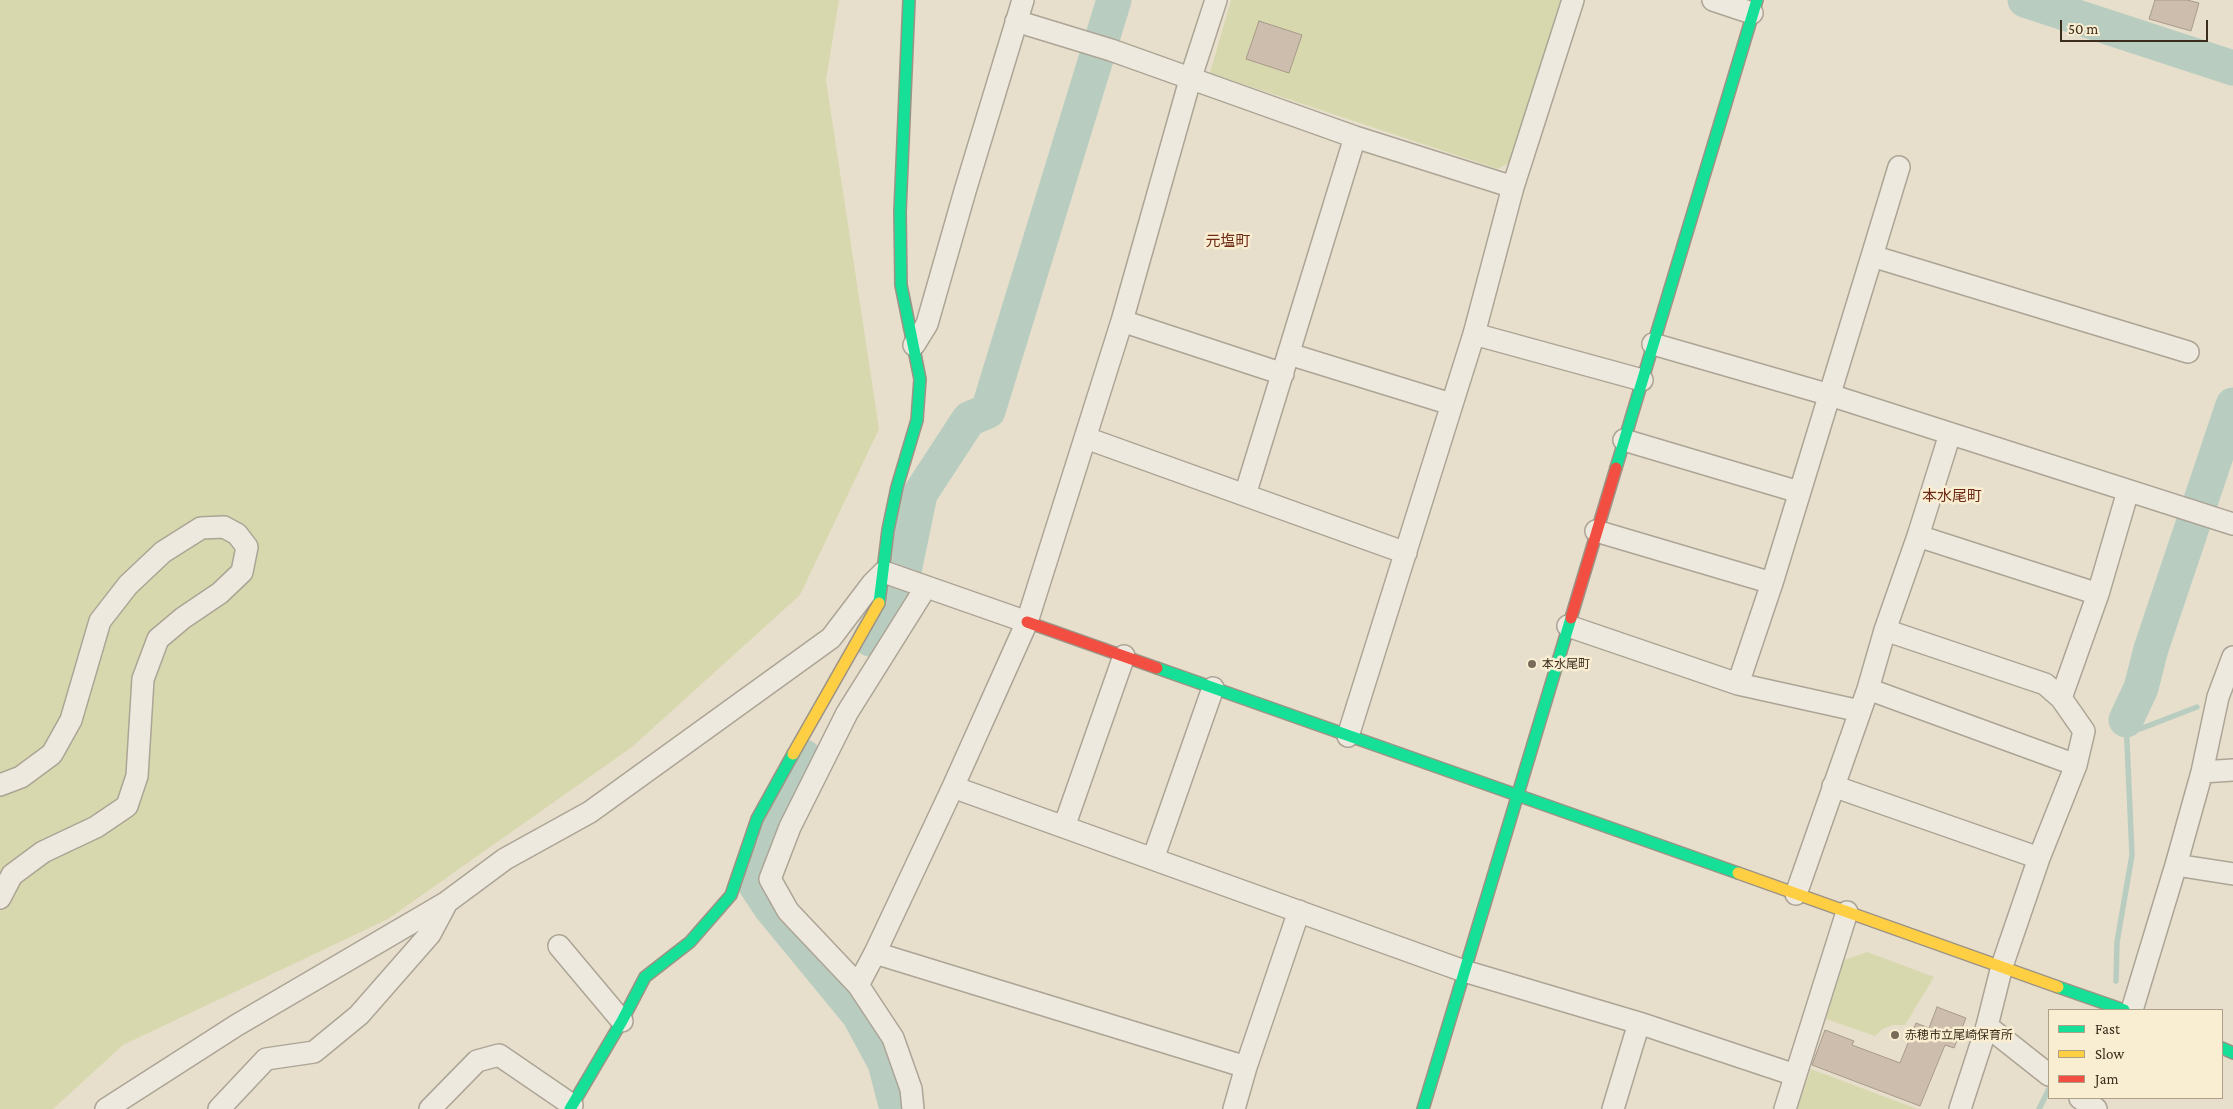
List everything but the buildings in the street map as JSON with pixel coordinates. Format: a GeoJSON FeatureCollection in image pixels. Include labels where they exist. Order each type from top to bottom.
{"type":"FeatureCollection","features":[{"type":"Feature","properties":{"kind":"street"},"geometry":{"type":"LineString","coordinates":[[430,1109],[477,1061],[499,1055],[571,1107],[622,1021],[645,977],[690,942],[731,895],[757,819],[785,766],[879,606],[888,530],[897,488],[917,420],[920,379],[901,285],[900,212],[909,0]]}},
{"type":"Feature","properties":{"kind":"street"},"geometry":{"type":"LineString","coordinates":[[914,345],[927,324],[1023,0]]}},
{"type":"Feature","properties":{"kind":"street"},"geometry":{"type":"LineString","coordinates":[[858,985],[953,787],[1027,622],[1122,320],[1190,80],[1216,0]]}},
{"type":"Feature","properties":{"kind":"street"},"geometry":{"type":"LineString","coordinates":[[1348,736],[1474,334],[1513,187],[1573,0]]}},
{"type":"Feature","properties":{"kind":"street"},"geometry":{"type":"LineString","coordinates":[[1423,1109],[1755,7],[1713,0]]}},
{"type":"Feature","properties":{"kind":"street"},"geometry":{"type":"LineString","coordinates":[[1016,21],[1111,50],[1190,80],[1355,137],[1513,187]]}},
{"type":"Feature","properties":{"kind":"street"},"geometry":{"type":"LineString","coordinates":[[1245,495],[1355,137]]}},
{"type":"Feature","properties":{"kind":"street"},"geometry":{"type":"LineString","coordinates":[[1738,684],[1772,583],[1899,167]]}},
{"type":"Feature","properties":{"kind":"street"},"geometry":{"type":"LineString","coordinates":[[1872,256],[2188,352]]}},
{"type":"Feature","properties":{"kind":"street"},"geometry":{"type":"LineString","coordinates":[[1122,320],[1286,364],[1451,404]]}},
{"type":"Feature","properties":{"kind":"street"},"geometry":{"type":"LineString","coordinates":[[1474,334],[1642,380]]}},
{"type":"Feature","properties":{"kind":"street"},"geometry":{"type":"LineString","coordinates":[[1653,344],[1830,395],[2233,524]]}},
{"type":"Feature","properties":{"kind":"street"},"geometry":{"type":"LineString","coordinates":[[1796,894],[1868,690],[1885,630],[1918,536],[1950,434]]}},
{"type":"Feature","properties":{"kind":"street"},"geometry":{"type":"LineString","coordinates":[[1086,438],[1406,553]]}},
{"type":"Feature","properties":{"kind":"street"},"geometry":{"type":"LineString","coordinates":[[1624,440],[1799,492]]}},
{"type":"Feature","properties":{"kind":"street"},"geometry":{"type":"LineString","coordinates":[[2061,698],[2098,594],[2128,491]]}},
{"type":"Feature","properties":{"kind":"street"},"geometry":{"type":"LineString","coordinates":[[0,784],[21,777],[52,754],[71,720],[85,680],[100,621],[128,585],[164,552],[201,528],[224,527],[237,534],[247,547],[242,572],[220,593],[183,618],[158,639],[143,679],[137,776],[127,806],[96,828],[43,852],[12,875],[0,898]]}},
{"type":"Feature","properties":{"kind":"street"},"geometry":{"type":"LineString","coordinates":[[1596,531],[1772,583]]}},
{"type":"Feature","properties":{"kind":"street"},"geometry":{"type":"LineString","coordinates":[[1918,536],[2098,594]]}},
{"type":"Feature","properties":{"kind":"street"},"geometry":{"type":"LineString","coordinates":[[884,572],[2121,1009]]}},
{"type":"Feature","properties":{"kind":"street"},"geometry":{"type":"LineString","coordinates":[[106,1109],[237,1025],[447,902],[505,859],[590,812],[831,638],[872,584],[884,572]]}},
{"type":"Feature","properties":{"kind":"street"},"geometry":{"type":"LineString","coordinates":[[913,1109],[911,1090],[893,1038],[858,985],[788,911],[770,879],[790,827],[847,713],[926,587]]}},
{"type":"Feature","properties":{"kind":"street"},"geometry":{"type":"LineString","coordinates":[[1568,626],[1738,684],[1860,711]]}},
{"type":"Feature","properties":{"kind":"street"},"geometry":{"type":"LineString","coordinates":[[1885,630],[2045,684],[2061,698],[2084,731],[2076,765],[2040,858],[2002,966],[1987,1026],[1960,1109]]}},
{"type":"Feature","properties":{"kind":"street"},"geometry":{"type":"LineString","coordinates":[[1064,827],[1124,656]]}},
{"type":"Feature","properties":{"kind":"street"},"geometry":{"type":"LineString","coordinates":[[2132,1009],[2202,772],[2226,698],[2233,657]]}},
{"type":"Feature","properties":{"kind":"street"},"geometry":{"type":"LineString","coordinates":[[1154,859],[1213,688]]}},
{"type":"Feature","properties":{"kind":"street"},"geometry":{"type":"LineString","coordinates":[[1868,690],[2076,765]]}},
{"type":"Feature","properties":{"kind":"street"},"geometry":{"type":"LineString","coordinates":[[2202,772],[2233,770]]}},
{"type":"Feature","properties":{"kind":"street"},"geometry":{"type":"LineString","coordinates":[[1833,786],[2040,858]]}},
{"type":"Feature","properties":{"kind":"street"},"geometry":{"type":"LineString","coordinates":[[953,787],[1464,971],[1639,1023],[1794,1075]]}},
{"type":"Feature","properties":{"kind":"street"},"geometry":{"type":"LineString","coordinates":[[2176,865],[2233,874]]}},
{"type":"Feature","properties":{"kind":"street"},"geometry":{"type":"LineString","coordinates":[[219,1109],[266,1059],[314,1052],[358,1015],[430,934],[447,902]]}},
{"type":"Feature","properties":{"kind":"street"},"geometry":{"type":"LineString","coordinates":[[1234,1109],[1246,1067],[1299,911]]}},
{"type":"Feature","properties":{"kind":"street"},"geometry":{"type":"LineString","coordinates":[[1785,1109],[1794,1075],[1847,912]]}},
{"type":"Feature","properties":{"kind":"street"},"geometry":{"type":"LineString","coordinates":[[559,946],[622,1021]]}},
{"type":"Feature","properties":{"kind":"street"},"geometry":{"type":"LineString","coordinates":[[875,953],[1246,1067]]}},
{"type":"Feature","properties":{"kind":"street"},"geometry":{"type":"LineString","coordinates":[[1613,1109],[1639,1023]]}},
{"type":"Feature","properties":{"kind":"street"},"geometry":{"type":"LineString","coordinates":[[1987,1026],[2048,1074]]}},
{"type":"Feature","properties":{"kind":"street"},"geometry":{"type":"LineString","coordinates":[[2081,1099],[2096,1109]]}},
{"type":"Feature","properties":{"kind":"green space"},"geometry":{"type":"Polygon","coordinates":[[[0,0],[839,0],[826,80],[879,429],[800,595],[632,747],[388,919],[123,1045],[53,1109],[0,1109],[0,0]]]}},
{"type":"Feature","properties":{"kind":"green space"},"geometry":{"type":"Polygon","coordinates":[[[1231,0],[1562,0],[1511,162],[1498,169],[1210,73],[1231,0]]]}},
{"type":"Feature","properties":{"kind":"green space"},"geometry":{"type":"Polygon","coordinates":[[[1867,952],[1934,977],[1905,1025],[1893,1025],[1882,1029],[1875,1036],[1826,1019],[1844,960],[1867,952]]]}},
{"type":"Feature","properties":{"kind":"green space"},"geometry":{"type":"Polygon","coordinates":[[[1811,1069],[1917,1109],[1797,1109],[1811,1069]]]}},
{"type":"Feature","properties":{"kind":"waterway"},"geometry":{"type":"LineString","coordinates":[[870,639],[901,586],[920,494],[969,419],[988,411],[1114,0]]}},
{"type":"Feature","properties":{"kind":"waterway"},"geometry":{"type":"LineString","coordinates":[[2025,0],[2233,68]]}},
{"type":"Feature","properties":{"kind":"waterway"},"geometry":{"type":"LineString","coordinates":[[2126,720],[2141,688],[2151,649],[2233,405]]}},
{"type":"Feature","properties":{"kind":"waterway"},"geometry":{"type":"LineString","coordinates":[[2126,720],[2140,729],[2197,707]]}},
{"type":"Feature","properties":{"kind":"waterway"},"geometry":{"type":"LineString","coordinates":[[2116,981],[2117,942],[2132,855],[2126,720]]}},
{"type":"Feature","properties":{"kind":"waterway"},"geometry":{"type":"LineString","coordinates":[[804,757],[779,808],[759,864],[755,884],[771,908],[859,1015],[885,1063],[897,1109]]}},
{"type":"Feature","properties":{"kind":"waterway"},"geometry":{"type":"LineString","coordinates":[[2039,1109],[2048,1091]]}},
{"type":"Feature","properties":{"kind":"traffic: fast"},"geometry":{"type":"LineString","coordinates":[[879,603],[888,530],[897,487],[917,420],[920,379],[901,285],[900,212],[909,0]]}},
{"type":"Feature","properties":{"kind":"traffic: fast"},"geometry":{"type":"LineString","coordinates":[[1616,468],[1757,0]]}},
{"type":"Feature","properties":{"kind":"traffic: fast"},"geometry":{"type":"LineString","coordinates":[[1423,1109],[1571,618]]}},
{"type":"Feature","properties":{"kind":"traffic: fast"},"geometry":{"type":"LineString","coordinates":[[1157,668],[1738,873]]}},
{"type":"Feature","properties":{"kind":"traffic: fast"},"geometry":{"type":"LineString","coordinates":[[570,1109],[622,1021],[645,977],[690,942],[731,895],[757,819],[793,754]]}},
{"type":"Feature","properties":{"kind":"traffic: fast"},"geometry":{"type":"LineString","coordinates":[[2058,987],[2121,1009]]}},
{"type":"Feature","properties":{"kind":"traffic: fast"},"geometry":{"type":"LineString","coordinates":[[2223,1048],[2233,1053]]}},
{"type":"Feature","properties":{"kind":"traffic: slow"},"geometry":{"type":"LineString","coordinates":[[793,754],[879,603]]}},
{"type":"Feature","properties":{"kind":"traffic: slow"},"geometry":{"type":"LineString","coordinates":[[1738,873],[2058,987]]}},
{"type":"Feature","properties":{"kind":"traffic: jam"},"geometry":{"type":"LineString","coordinates":[[1571,618],[1616,468]]}},
{"type":"Feature","properties":{"kind":"traffic: jam"},"geometry":{"type":"LineString","coordinates":[[1027,622],[1157,668]]}},
{"type":"Feature","properties":{"kind":"place","name":"本水尾町"},"geometry":{"type":"Point","coordinates":[1532,664]}},
{"type":"Feature","properties":{"kind":"place","name":"赤穂市立尾崎保育所"},"geometry":{"type":"Point","coordinates":[1895,1035]}},
{"type":"Feature","properties":{"kind":"district","name":"元塩町"},"geometry":{"type":"Point","coordinates":[1228,241]}},
{"type":"Feature","properties":{"kind":"district","name":"本水尾町"},"geometry":{"type":"Point","coordinates":[1952,496]}}]}
